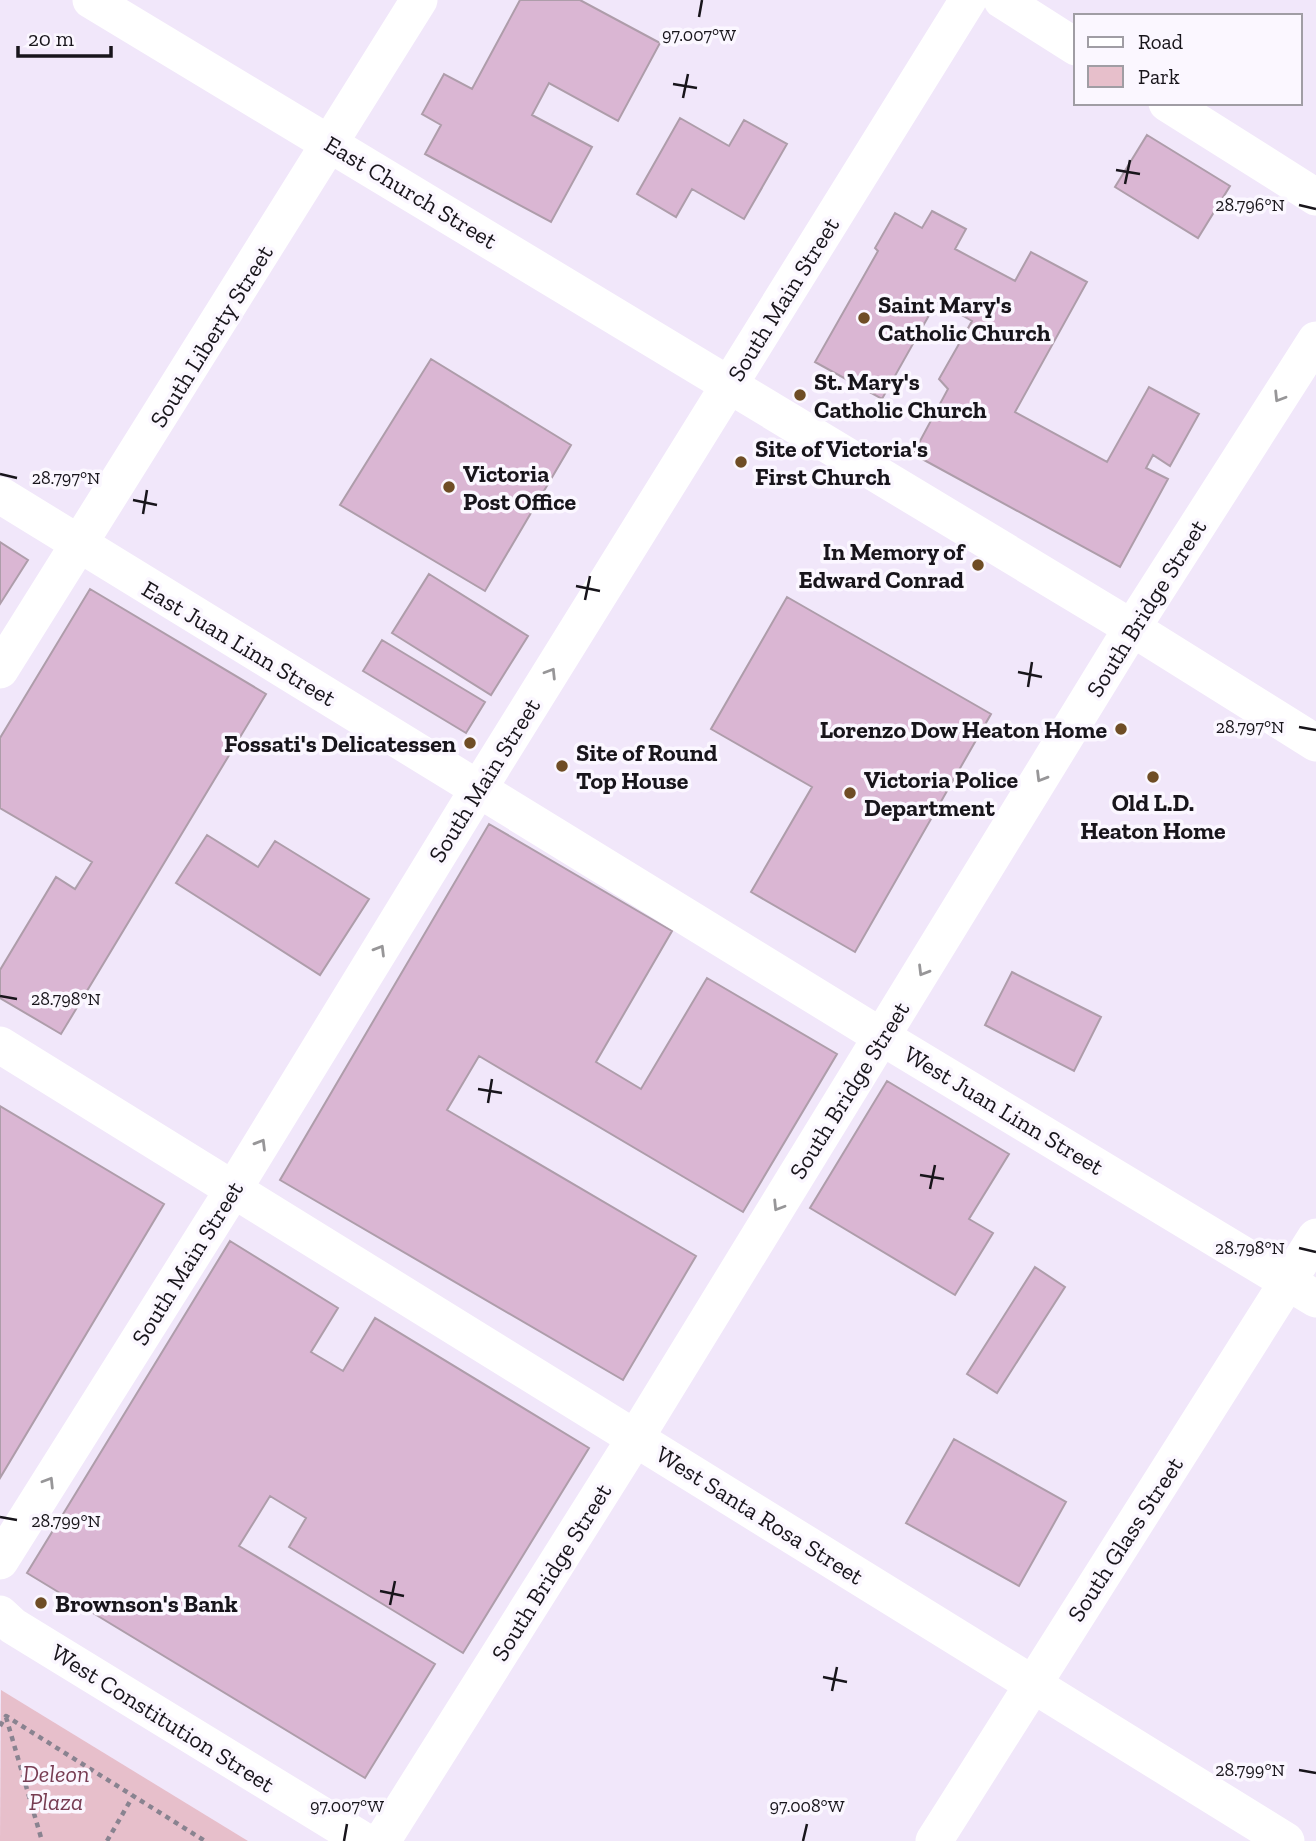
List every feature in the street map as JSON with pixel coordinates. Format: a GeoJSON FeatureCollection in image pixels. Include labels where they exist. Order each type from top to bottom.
{"type":"FeatureCollection","features":[{"type":"Feature","properties":{"kind":"street","name":"East Church Street"},"geometry":{"type":"LineString","coordinates":[[91,0],[1132,628],[1316,743]]}},
{"type":"Feature","properties":{"kind":"street","name":"South Liberty Street"},"geometry":{"type":"LineString","coordinates":[[0,670],[419,0]]}},
{"type":"Feature","properties":{"kind":"street","name":"South Main Street"},"geometry":{"type":"LineString","coordinates":[[0,1561],[233,1190],[968,0]]}},
{"type":"Feature","properties":{"kind":"street"},"geometry":{"type":"LineString","coordinates":[[1002,0],[1074,46]]}},
{"type":"Feature","properties":{"kind":"street"},"geometry":{"type":"LineString","coordinates":[[1170,105],[1316,197]]}},
{"type":"Feature","properties":{"kind":"street","name":"South Bridge Street"},"geometry":{"type":"LineString","coordinates":[[382,1841],[636,1437],[1132,628],[1316,340]]}},
{"type":"Feature","properties":{"kind":"street","name":"East Juan Linn Street"},"geometry":{"type":"LineString","coordinates":[[0,495],[79,546],[479,788]]}},
{"type":"Feature","properties":{"kind":"street","name":"West Juan Linn Street"},"geometry":{"type":"LineString","coordinates":[[479,788],[882,1037],[1302,1290]]}},
{"type":"Feature","properties":{"kind":"street","name":"West Santa Rosa Street"},"geometry":{"type":"LineString","coordinates":[[0,1045],[1286,1841]]}},
{"type":"Feature","properties":{"kind":"street","name":"South Glass Street"},"geometry":{"type":"LineString","coordinates":[[934,1841],[1031,1685],[1302,1290],[1316,1237]]}},
{"type":"Feature","properties":{"kind":"street","name":"West Constitution Street"},"geometry":{"type":"LineString","coordinates":[[0,1614],[13,1626],[363,1841]]}},
{"type":"Feature","properties":{"kind":"path"},"geometry":{"type":"LineString","coordinates":[[0,1726],[6,1716]]}},
{"type":"Feature","properties":{"kind":"path"},"geometry":{"type":"LineString","coordinates":[[6,1716],[205,1841]]}},
{"type":"Feature","properties":{"kind":"path"},"geometry":{"type":"LineString","coordinates":[[6,1716],[41,1841]]}},
{"type":"Feature","properties":{"kind":"path"},"geometry":{"type":"LineString","coordinates":[[107,1841],[133,1796]]}},
{"type":"Feature","properties":{"kind":"green space","name":"Deleon Plaza"},"geometry":{"type":"Polygon","coordinates":[[[1,1690],[248,1841],[0,1841],[1,1690]]]}},
{"type":"Feature","properties":{"kind":"building"},"geometry":{"type":"Polygon","coordinates":[[[520,0],[580,0],[660,43],[618,121],[549,83],[532,115],[592,147],[551,222],[425,154],[441,125],[422,114],[444,74],[472,89],[520,0]]]}},
{"type":"Feature","properties":{"kind":"building"},"geometry":{"type":"Polygon","coordinates":[[[680,118],[729,146],[744,120],[787,144],[744,219],[692,189],[676,217],[637,194],[680,118]]]}},
{"type":"Feature","properties":{"kind":"building"},"geometry":{"type":"Polygon","coordinates":[[[1147,135],[1230,186],[1198,238],[1115,187],[1147,135]]]}},
{"type":"Feature","properties":{"kind":"building"},"geometry":{"type":"Polygon","coordinates":[[[932,211],[966,229],[955,249],[1015,281],[1031,252],[1087,282],[1015,412],[1107,462],[1149,387],[1199,414],[1170,466],[1153,455],[1146,468],[1168,479],[1120,567],[913,454],[948,389],[939,379],[972,321],[937,301],[882,399],[815,362],[878,251],[875,248],[895,213],[922,228],[932,211]]]}},
{"type":"Feature","properties":{"kind":"building","name":"Victoria Post Office"},"geometry":{"type":"Polygon","coordinates":[[[431,359],[571,445],[485,591],[340,505],[431,359]]]}},
{"type":"Feature","properties":{"kind":"building"},"geometry":{"type":"Polygon","coordinates":[[[0,542],[28,560],[0,604],[0,542]]]}},
{"type":"Feature","properties":{"kind":"building"},"geometry":{"type":"Polygon","coordinates":[[[429,574],[528,636],[491,695],[392,633],[429,574]]]}},
{"type":"Feature","properties":{"kind":"building"},"geometry":{"type":"Polygon","coordinates":[[[90,589],[266,694],[61,1034],[0,998],[0,970],[56,877],[75,889],[92,862],[0,808],[0,738],[90,589]]]}},
{"type":"Feature","properties":{"kind":"building"},"geometry":{"type":"Polygon","coordinates":[[[787,597],[991,714],[855,952],[751,892],[812,787],[711,729],[787,597]]]}},
{"type":"Feature","properties":{"kind":"building"},"geometry":{"type":"Polygon","coordinates":[[[382,640],[485,702],[466,733],[363,671],[382,640]]]}},
{"type":"Feature","properties":{"kind":"building"},"geometry":{"type":"Polygon","coordinates":[[[489,824],[672,931],[596,1062],[641,1089],[707,978],[837,1054],[743,1212],[479,1056],[447,1110],[696,1256],[623,1380],[280,1180],[489,824]]]}},
{"type":"Feature","properties":{"kind":"building"},"geometry":{"type":"Polygon","coordinates":[[[207,835],[258,867],[275,841],[369,899],[320,975],[176,883],[207,835]]]}},
{"type":"Feature","properties":{"kind":"building"},"geometry":{"type":"Polygon","coordinates":[[[1012,972],[1101,1017],[1074,1071],[985,1025],[1012,972]]]}},
{"type":"Feature","properties":{"kind":"building"},"geometry":{"type":"Polygon","coordinates":[[[887,1081],[1009,1154],[969,1219],[993,1233],[955,1295],[810,1208],[887,1081]]]}},
{"type":"Feature","properties":{"kind":"building"},"geometry":{"type":"Polygon","coordinates":[[[0,1106],[164,1204],[0,1478],[0,1106]]]}},
{"type":"Feature","properties":{"kind":"building"},"geometry":{"type":"Polygon","coordinates":[[[230,1241],[338,1308],[311,1352],[343,1371],[375,1318],[589,1448],[463,1653],[289,1547],[306,1518],[270,1496],[239,1546],[435,1664],[365,1778],[27,1573],[230,1241]]]}},
{"type":"Feature","properties":{"kind":"building"},"geometry":{"type":"Polygon","coordinates":[[[1035,1267],[1065,1287],[997,1393],[967,1374],[1035,1267]]]}},
{"type":"Feature","properties":{"kind":"building"},"geometry":{"type":"Polygon","coordinates":[[[954,1439],[1066,1502],[1019,1586],[906,1523],[954,1439]]]}},
{"type":"Feature","properties":{"kind":"place","name":"Saint Mary's Catholic Church"},"geometry":{"type":"Point","coordinates":[864,318]}},
{"type":"Feature","properties":{"kind":"place","name":"St. Mary's Catholic Church"},"geometry":{"type":"Point","coordinates":[800,395]}},
{"type":"Feature","properties":{"kind":"place","name":"Site of Victoria's First Church"},"geometry":{"type":"Point","coordinates":[741,462]}},
{"type":"Feature","properties":{"kind":"place","name":"Victoria Post Office"},"geometry":{"type":"Point","coordinates":[449,487]}},
{"type":"Feature","properties":{"kind":"place","name":"In Memory of Edward Conrad"},"geometry":{"type":"Point","coordinates":[978,565]}},
{"type":"Feature","properties":{"kind":"place","name":"Lorenzo Dow Heaton Home"},"geometry":{"type":"Point","coordinates":[1121,729]}},
{"type":"Feature","properties":{"kind":"place","name":"Fossati's Delicatessen"},"geometry":{"type":"Point","coordinates":[470,743]}},
{"type":"Feature","properties":{"kind":"place","name":"Site of Round Top House"},"geometry":{"type":"Point","coordinates":[562,766]}},
{"type":"Feature","properties":{"kind":"place","name":"Old L.D. Heaton Home"},"geometry":{"type":"Point","coordinates":[1153,777]}},
{"type":"Feature","properties":{"kind":"place","name":"Victoria Police Department"},"geometry":{"type":"Point","coordinates":[850,793]}},
{"type":"Feature","properties":{"kind":"place","name":"Brownson's Bank"},"geometry":{"type":"Point","coordinates":[41,1603]}}]}
